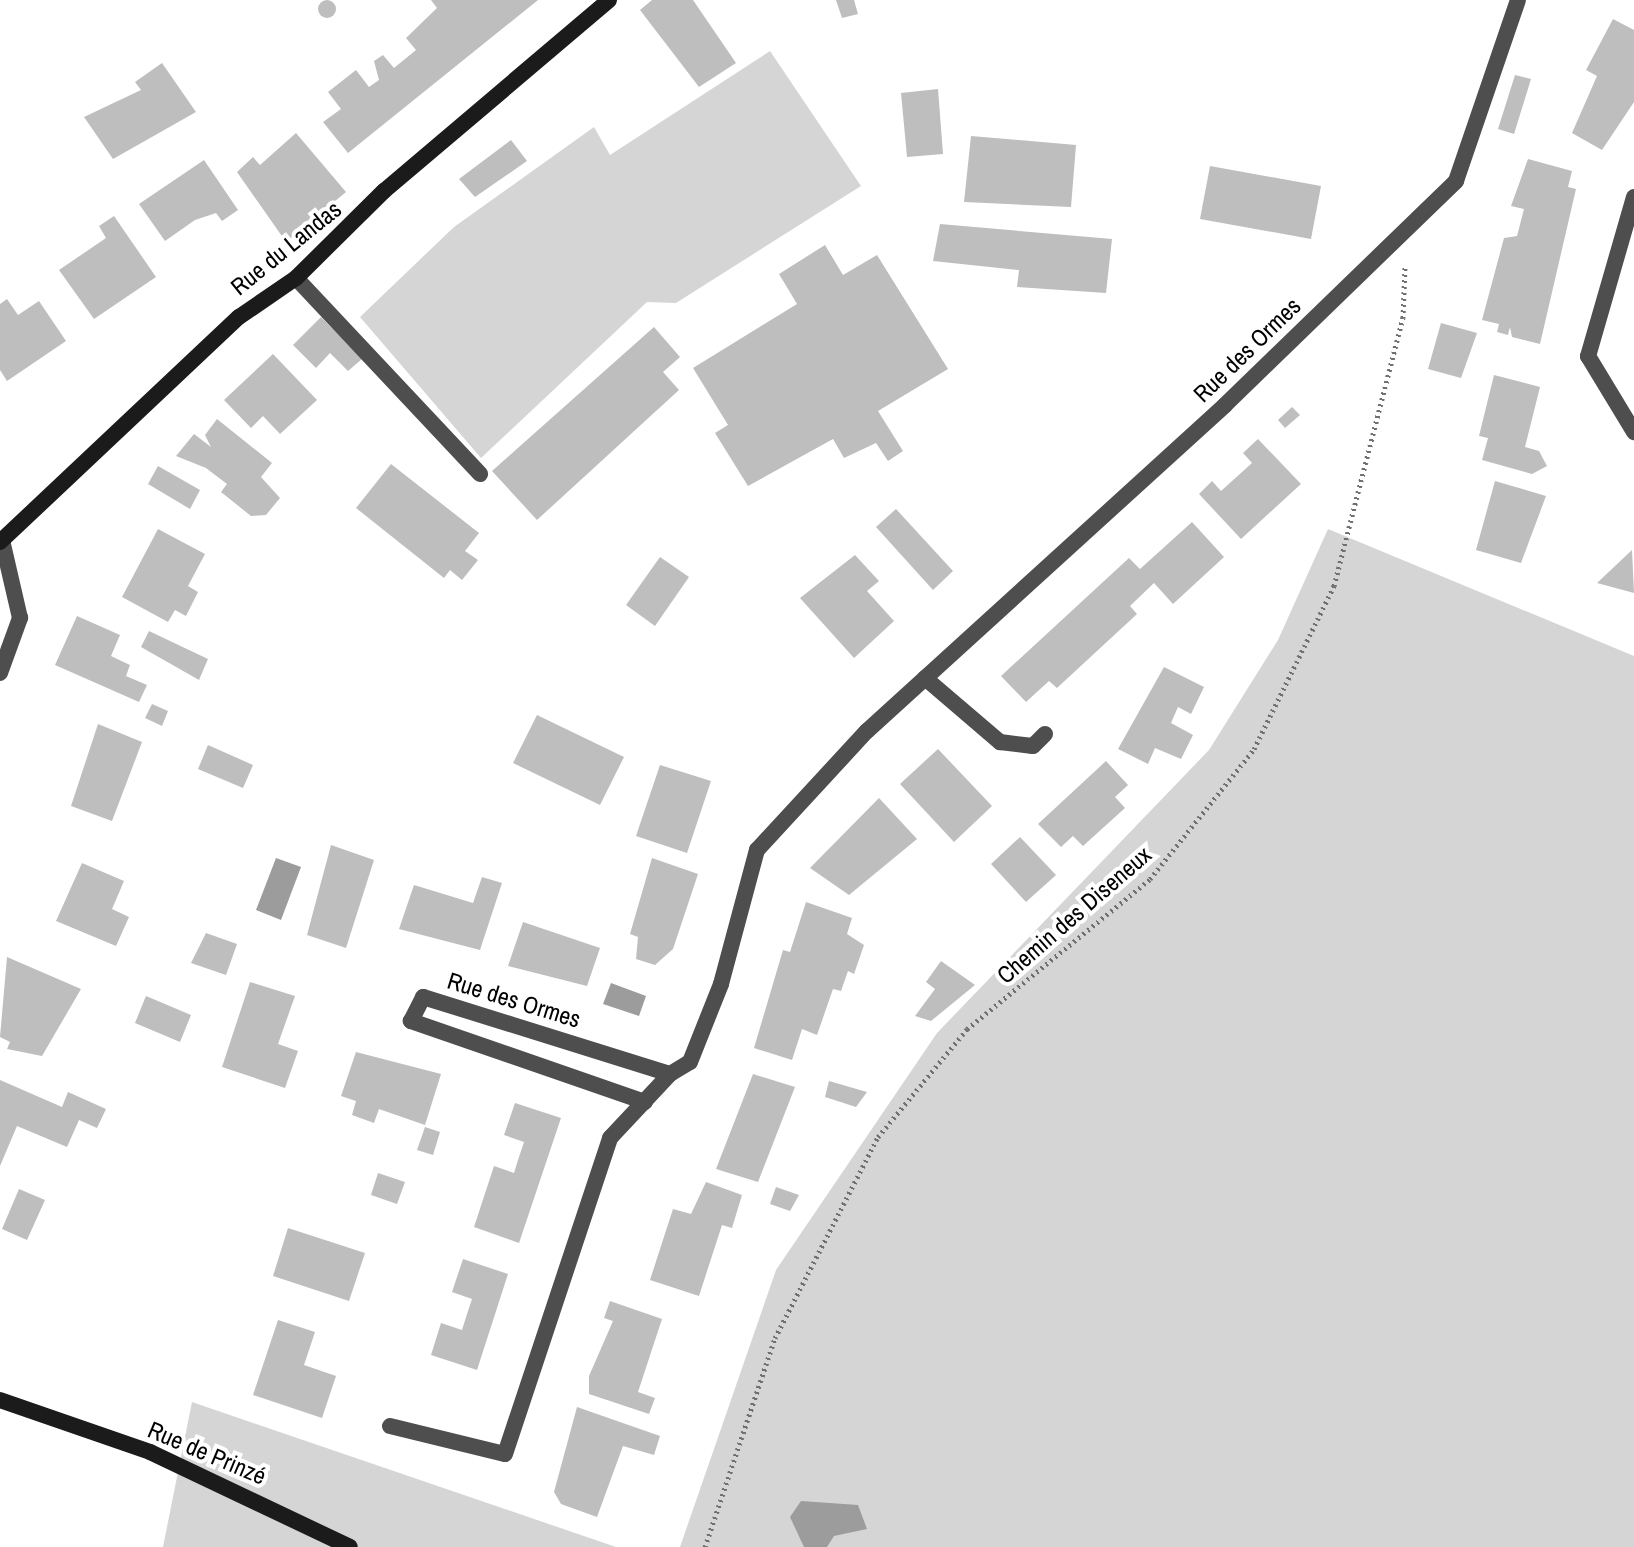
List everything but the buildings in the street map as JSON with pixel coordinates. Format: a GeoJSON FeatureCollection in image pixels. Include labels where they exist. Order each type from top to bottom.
{"type":"FeatureCollection","features":[{"type":"Feature","properties":{"kind":"street","name":"Rue du Landas"},"geometry":{"type":"LineString","coordinates":[[1,541],[239,317],[296,278],[384,191],[609,0]]}},
{"type":"Feature","properties":{"kind":"street","name":"Rue des Ormes"},"geometry":{"type":"LineString","coordinates":[[390,1426],[505,1454],[610,1138],[670,1074],[690,1062],[721,984],[757,850],[925,678],[1406,234],[1456,181],[1518,0]]}},
{"type":"Feature","properties":{"kind":"street"},"geometry":{"type":"LineString","coordinates":[[1634,197],[1588,356],[1634,432]]}},
{"type":"Feature","properties":{"kind":"street"},"geometry":{"type":"LineString","coordinates":[[296,278],[480,474]]}},
{"type":"Feature","properties":{"kind":"street"},"geometry":{"type":"LineString","coordinates":[[0,673],[20,618],[1,541]]}},
{"type":"Feature","properties":{"kind":"street"},"geometry":{"type":"LineString","coordinates":[[925,678],[1000,742],[1033,746],[1045,734]]}},
{"type":"Feature","properties":{"kind":"street","name":"Rue des Ormes"},"geometry":{"type":"LineString","coordinates":[[645,1102],[411,1021],[423,997],[670,1074]]}},
{"type":"Feature","properties":{"kind":"street","name":"Rue de Prinzé"},"geometry":{"type":"LineString","coordinates":[[0,1400],[39,1417],[150,1452],[350,1547]]}},
{"type":"Feature","properties":{"kind":"street","name":"Rue de Prinzé"},"geometry":{"type":"LineString","coordinates":[[0,1410],[39,1417]]}},
{"type":"Feature","properties":{"kind":"path","name":"Chemin des Diseneux"},"geometry":{"type":"LineString","coordinates":[[705,1547],[775,1338],[878,1137],[967,1029],[1150,879],[1254,749],[1334,586],[1403,318],[1406,234]]}},
{"type":"Feature","properties":{"kind":"shaded area"},"geometry":{"type":"Polygon","coordinates":[[[770,51],[861,186],[676,303],[647,302],[481,458],[360,317],[454,227],[594,127],[610,155],[770,51]]]}},
{"type":"Feature","properties":{"kind":"shaded area"},"geometry":{"type":"Polygon","coordinates":[[[1328,529],[1634,656],[1634,1547],[680,1547],[776,1270],[937,1033],[1209,750],[1278,640],[1328,529]]]}},
{"type":"Feature","properties":{"kind":"shaded area"},"geometry":{"type":"Polygon","coordinates":[[[276,858],[301,867],[281,920],[256,910],[276,858]]]}},
{"type":"Feature","properties":{"kind":"shaded area"},"geometry":{"type":"Polygon","coordinates":[[[611,983],[646,996],[639,1016],[603,1004],[611,983]]]}},
{"type":"Feature","properties":{"kind":"shaded area"},"geometry":{"type":"Polygon","coordinates":[[[192,1402],[616,1547],[163,1547],[192,1402]]]}},
{"type":"Feature","properties":{"kind":"shaded area"},"geometry":{"type":"Polygon","coordinates":[[[801,1501],[858,1505],[867,1529],[834,1536],[827,1547],[804,1547],[790,1517],[801,1501]]]}}]}
